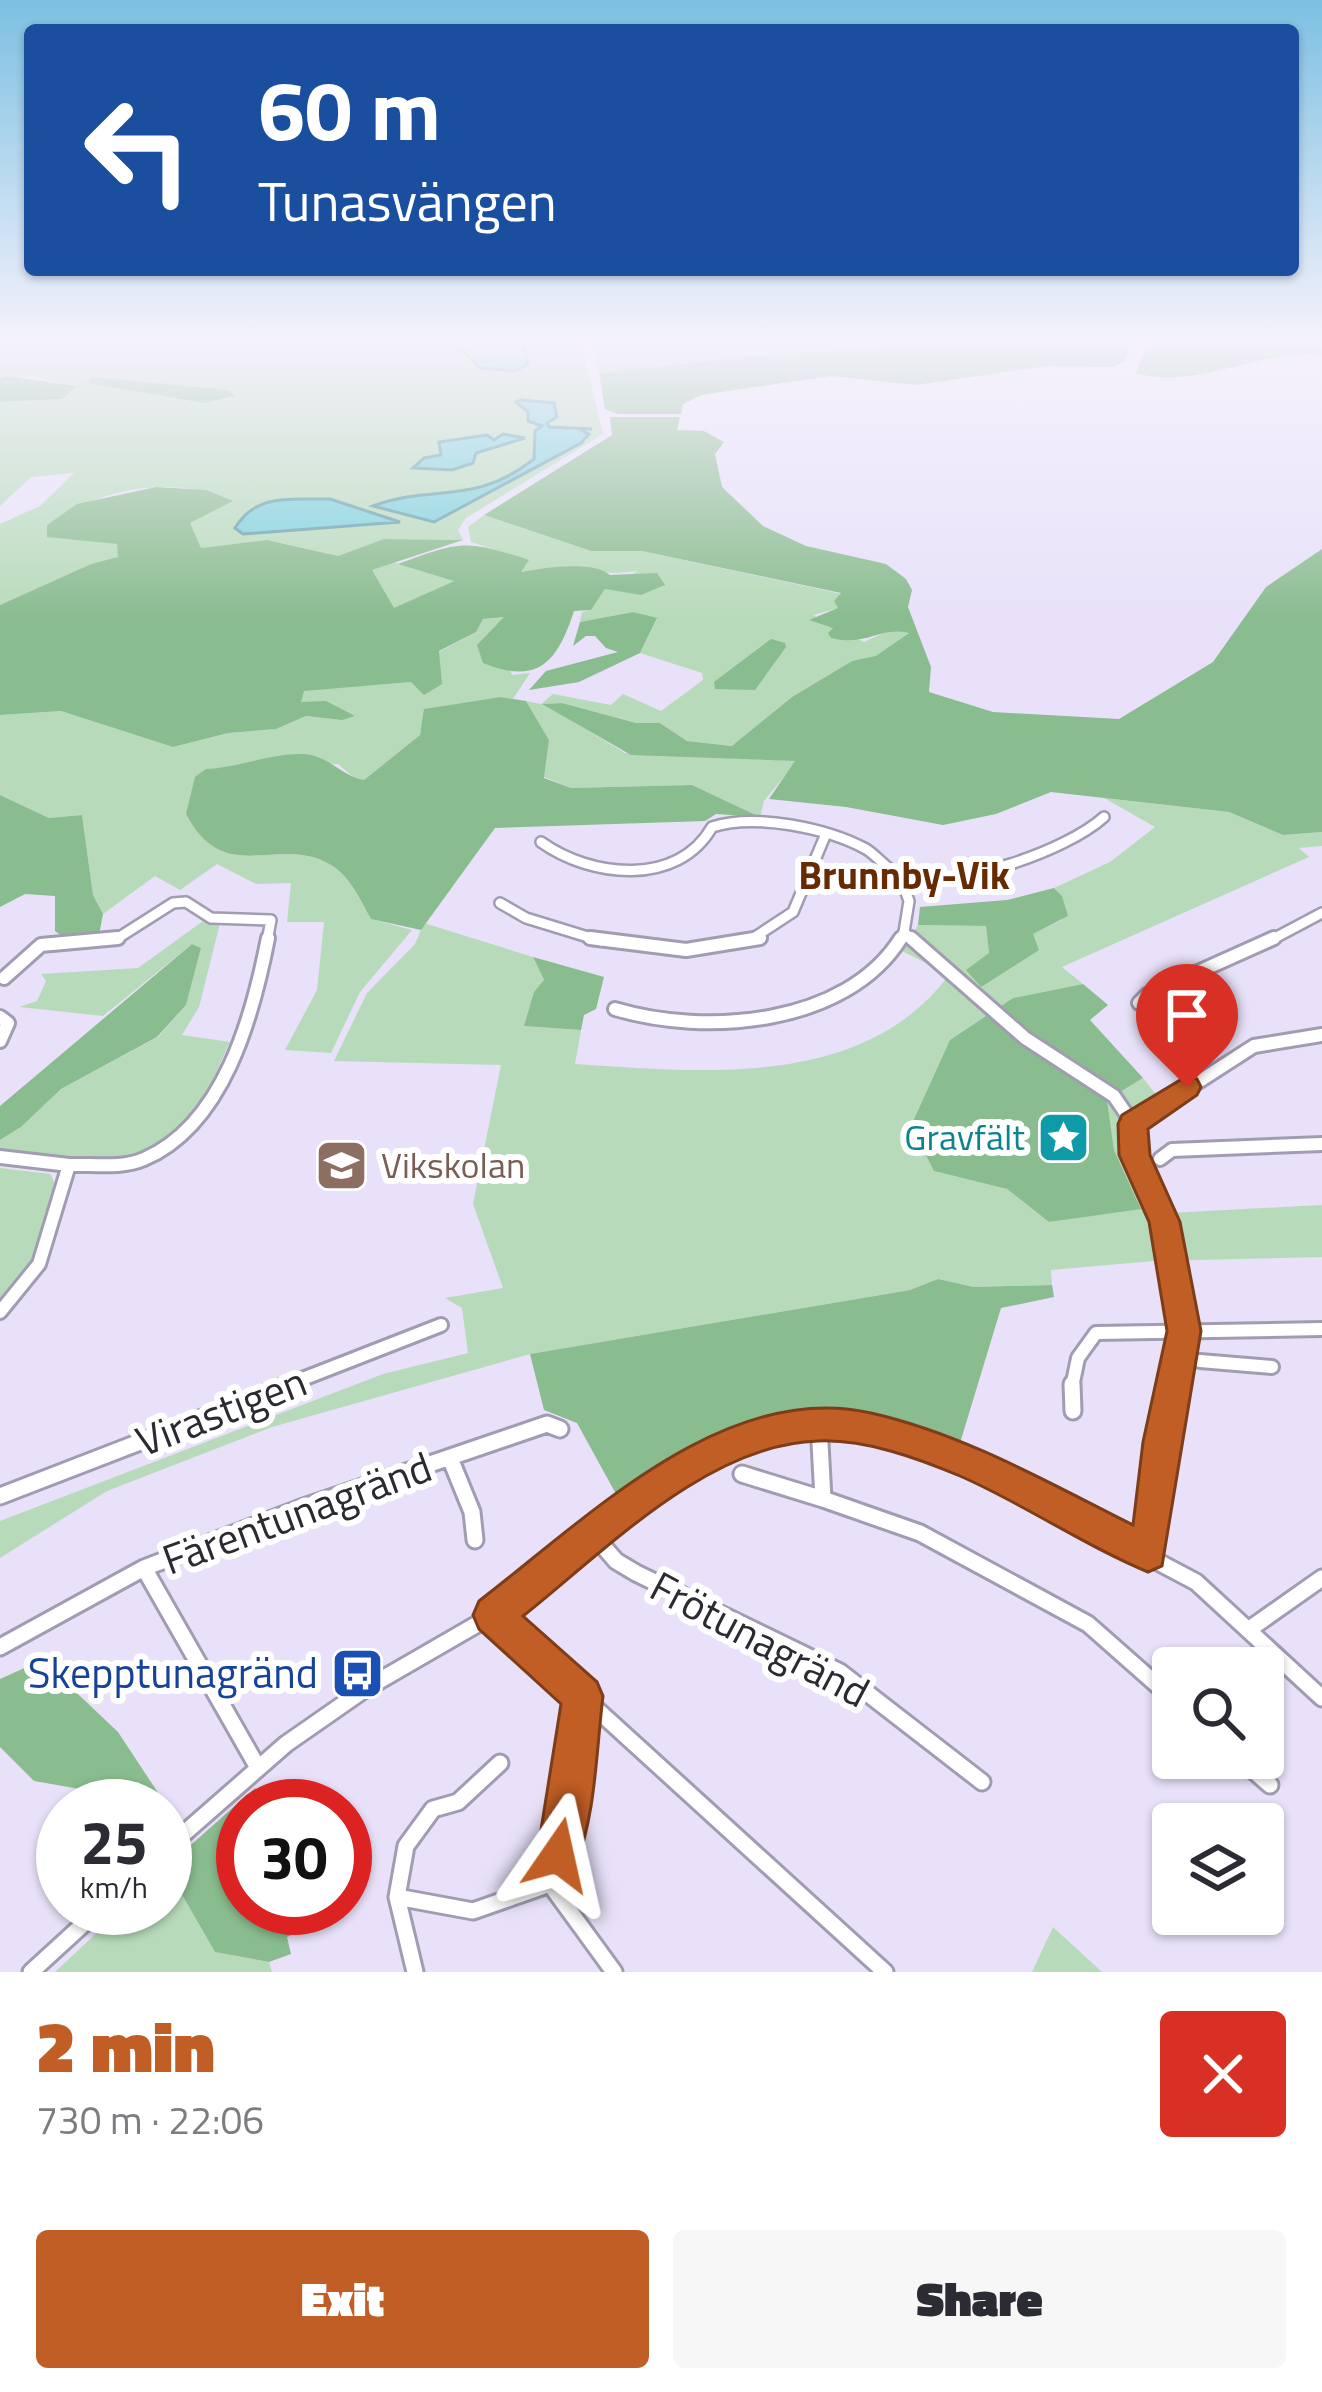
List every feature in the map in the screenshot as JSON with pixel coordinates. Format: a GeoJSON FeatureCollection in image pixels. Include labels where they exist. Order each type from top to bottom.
{"type":"FeatureCollection","features":[{"type":"Feature","properties":{"kind":"street"},"geometry":{"type":"LineString","coordinates":[[900,876],[982,870],[1030,858],[1084,834],[1104,817]]}},
{"type":"Feature","properties":{"kind":"street"},"geometry":{"type":"LineString","coordinates":[[542,842],[550,851],[586,863],[660,869],[697,854],[717,822],[825,836],[860,846],[900,876],[910,901],[904,932],[877,970],[816,1003],[704,1021],[634,1017],[615,1009]]}},
{"type":"Feature","properties":{"kind":"street"},"geometry":{"type":"LineString","coordinates":[[500,903],[515,914],[614,942],[713,949],[751,941],[787,920],[803,895],[825,836]]}},
{"type":"Feature","properties":{"kind":"street"},"geometry":{"type":"LineString","coordinates":[[0,1157],[69,1165],[143,1160],[201,1115],[254,1005],[271,920],[211,918],[186,902],[173,903],[118,938],[41,945],[1,979]]}},
{"type":"Feature","properties":{"kind":"street"},"geometry":{"type":"LineString","coordinates":[[1139,1003],[1147,995],[1228,962],[1322,913]]}},
{"type":"Feature","properties":{"kind":"street"},"geometry":{"type":"LineString","coordinates":[[904,932],[1025,1038],[1114,1096],[1132,1124],[1134,1155],[1165,1222],[1184,1331],[1161,1442],[1148,1553]]}},
{"type":"Feature","properties":{"kind":"street"},"geometry":{"type":"LineString","coordinates":[[0,1017],[8,1023],[0,1041]]}},
{"type":"Feature","properties":{"kind":"street"},"geometry":{"type":"LineString","coordinates":[[1132,1124],[1254,1046],[1322,1035]]}},
{"type":"Feature","properties":{"kind":"street"},"geometry":{"type":"LineString","coordinates":[[1160,1159],[1172,1150],[1322,1144]]}},
{"type":"Feature","properties":{"kind":"street"},"geometry":{"type":"LineString","coordinates":[[0,1312],[33,1277],[51,1237],[69,1165]]}},
{"type":"Feature","properties":{"kind":"street","name":"Virastigen"},"geometry":{"type":"LineString","coordinates":[[0,1496],[414,1339],[440,1324]]}},
{"type":"Feature","properties":{"kind":"street"},"geometry":{"type":"LineString","coordinates":[[1073,1411],[1070,1391],[1081,1344],[1096,1333],[1322,1329]]}},
{"type":"Feature","properties":{"kind":"street"},"geometry":{"type":"LineString","coordinates":[[1199,1361],[1272,1367]]}},
{"type":"Feature","properties":{"kind":"street","name":"Färentunagränd"},"geometry":{"type":"LineString","coordinates":[[0,1648],[144,1568],[547,1424],[560,1430]]}},
{"type":"Feature","properties":{"kind":"street"},"geometry":{"type":"LineString","coordinates":[[819,1424],[824,1499]]}},
{"type":"Feature","properties":{"kind":"street"},"geometry":{"type":"LineString","coordinates":[[192,1825],[257,1766],[365,1689],[493,1615],[667,1479],[707,1456],[769,1431],[819,1424],[870,1429],[958,1458],[1148,1553],[1196,1582],[1252,1628],[1322,1698]]}},
{"type":"Feature","properties":{"kind":"street","name":"Färentunagränd"},"geometry":{"type":"LineString","coordinates":[[450,1458],[472,1512],[475,1540]]}},
{"type":"Feature","properties":{"kind":"street"},"geometry":{"type":"LineString","coordinates":[[742,1474],[920,1533],[1088,1624],[1152,1680]]}},
{"type":"Feature","properties":{"kind":"street","name":"Frötunagränd"},"geometry":{"type":"LineString","coordinates":[[597,1538],[616,1561],[636,1573],[841,1672],[982,1782]]}},
{"type":"Feature","properties":{"kind":"street","name":"Färentunagränd"},"geometry":{"type":"LineString","coordinates":[[144,1568],[257,1766]]}},
{"type":"Feature","properties":{"kind":"street"},"geometry":{"type":"LineString","coordinates":[[1252,1628],[1322,1578]]}},
{"type":"Feature","properties":{"kind":"street"},"geometry":{"type":"LineString","coordinates":[[493,1615],[885,1972]]}},
{"type":"Feature","properties":{"kind":"street"},"geometry":{"type":"LineString","coordinates":[[550,1884],[566,1825],[582,1696]]}},
{"type":"Feature","properties":{"kind":"street"},"geometry":{"type":"LineString","coordinates":[[416,1972],[397,1897],[406,1846],[433,1809],[458,1802],[500,1763]]}},
{"type":"Feature","properties":{"kind":"street"},"geometry":{"type":"LineString","coordinates":[[1263,1779],[1270,1785]]}},
{"type":"Feature","properties":{"kind":"street"},"geometry":{"type":"LineString","coordinates":[[397,1897],[473,1911],[550,1884]]}},
{"type":"Feature","properties":{"kind":"street"},"geometry":{"type":"LineString","coordinates":[[550,1884],[614,1972]]}},
{"type":"Feature","properties":{"kind":"street"},"geometry":{"type":"LineString","coordinates":[[31,1972],[71,1935]]}},
{"type":"Feature","properties":{"kind":"shaded area"},"geometry":{"type":"Polygon","coordinates":[[[0,435],[601,435],[466,518],[458,530],[463,540],[384,539],[338,556],[267,540],[201,548],[189,523],[232,501],[185,488],[113,494],[47,525],[47,536],[118,544],[118,558],[91,564],[0,605],[0,524],[40,506],[74,473],[31,477],[0,506],[0,435]]]}},
{"type":"Feature","properties":{"kind":"shaded area"},"geometry":{"type":"Polygon","coordinates":[[[487,435],[494,440],[501,435],[525,438],[476,453],[473,463],[452,470],[413,468],[424,458],[441,455],[439,442],[487,435]]]}},
{"type":"Feature","properties":{"kind":"shaded area"},"geometry":{"type":"Polygon","coordinates":[[[535,435],[588,435],[434,522],[373,506],[473,489],[512,474],[534,459],[535,435]]]}},
{"type":"Feature","properties":{"kind":"shaded area"},"geometry":{"type":"Polygon","coordinates":[[[612,435],[711,435],[724,442],[715,454],[722,487],[763,526],[806,546],[886,564],[906,579],[912,590],[908,607],[931,667],[929,692],[993,712],[1119,719],[1213,662],[1266,587],[1322,549],[1322,832],[1283,835],[1229,812],[1051,792],[996,814],[943,825],[769,799],[795,761],[631,755],[542,704],[562,703],[636,723],[660,723],[687,741],[732,746],[792,697],[852,661],[876,656],[909,633],[831,638],[828,633],[833,628],[809,620],[838,608],[834,601],[841,593],[642,551],[591,551],[484,515],[612,435]]]}},
{"type":"Feature","properties":{"kind":"shaded area"},"geometry":{"type":"Polygon","coordinates":[[[156,487],[206,490],[233,501],[190,523],[201,548],[267,540],[338,556],[384,539],[463,540],[372,570],[394,608],[454,581],[398,564],[463,546],[529,560],[521,572],[580,566],[610,575],[657,573],[665,585],[641,595],[605,589],[591,610],[574,611],[552,656],[531,670],[483,663],[477,645],[504,617],[483,619],[476,632],[439,651],[442,684],[424,695],[411,682],[304,691],[301,702],[326,701],[355,716],[342,720],[306,716],[276,729],[228,733],[173,747],[61,711],[0,715],[0,605],[91,564],[118,557],[117,544],[47,537],[47,525],[77,504],[156,487]]]}},
{"type":"Feature","properties":{"kind":"shaded area"},"geometry":{"type":"Polygon","coordinates":[[[330,499],[400,522],[243,534],[235,528],[265,503],[330,499]]]}},
{"type":"Feature","properties":{"kind":"shaded area"},"geometry":{"type":"Polygon","coordinates":[[[484,515],[591,551],[642,551],[842,594],[839,608],[813,615],[864,642],[890,630],[910,632],[876,657],[852,661],[792,697],[733,746],[687,741],[660,723],[636,723],[562,703],[544,704],[625,753],[797,761],[764,801],[760,817],[692,785],[571,788],[544,777],[549,740],[526,701],[541,704],[553,694],[611,705],[623,694],[661,711],[703,680],[702,673],[640,653],[657,619],[633,612],[580,622],[582,612],[591,610],[605,589],[638,571],[519,572],[528,560],[471,542],[468,527],[484,515]]]}},
{"type":"Feature","properties":{"kind":"shaded area"},"geometry":{"type":"Polygon","coordinates":[[[393,562],[456,580],[393,609],[371,570],[393,562]]]}},
{"type":"Feature","properties":{"kind":"shaded area"},"geometry":{"type":"Polygon","coordinates":[[[633,612],[657,618],[640,653],[579,682],[529,690],[546,671],[618,652],[595,636],[586,636],[573,646],[580,622],[633,612]]]}},
{"type":"Feature","properties":{"kind":"shaded area"},"geometry":{"type":"Polygon","coordinates":[[[506,617],[496,629],[512,675],[530,673],[513,699],[425,709],[420,735],[364,780],[338,764],[206,769],[186,814],[201,836],[218,849],[236,855],[292,854],[331,865],[349,882],[371,919],[412,930],[360,992],[331,1053],[285,1050],[317,990],[324,922],[287,922],[291,883],[256,884],[217,864],[180,890],[155,876],[103,914],[93,895],[82,815],[49,818],[0,795],[0,715],[61,711],[173,747],[228,733],[276,729],[306,716],[342,720],[300,702],[304,690],[411,682],[439,652],[476,632],[483,619],[506,617]]]}},
{"type":"Feature","properties":{"kind":"shaded area"},"geometry":{"type":"Polygon","coordinates":[[[771,639],[786,647],[755,690],[715,689],[714,682],[771,639]]]}},
{"type":"Feature","properties":{"kind":"shaded area"},"geometry":{"type":"Polygon","coordinates":[[[500,697],[526,701],[549,740],[544,778],[571,788],[692,785],[760,817],[716,814],[705,821],[495,828],[421,930],[371,919],[349,882],[331,865],[292,854],[235,855],[201,836],[186,814],[195,777],[206,769],[303,754],[364,780],[420,735],[424,709],[500,697]]]}},
{"type":"Feature","properties":{"kind":"shaded area"},"geometry":{"type":"Polygon","coordinates":[[[0,795],[49,818],[82,815],[93,895],[103,914],[99,935],[63,937],[55,931],[55,896],[25,894],[0,907],[0,795]]]}},
{"type":"Feature","properties":{"kind":"shaded area"},"geometry":{"type":"Polygon","coordinates":[[[1104,798],[1229,812],[1283,835],[1322,832],[1322,846],[1299,848],[1309,857],[1062,967],[1083,984],[1013,998],[950,1040],[934,1171],[1007,1189],[1049,1222],[1141,1208],[1114,1150],[1107,1100],[1143,1078],[1166,1107],[1141,1128],[1144,1162],[1169,1213],[1322,1205],[1322,1257],[1154,1261],[1051,1270],[1052,1285],[974,1287],[938,1279],[910,1290],[530,1354],[272,1427],[107,1491],[0,1558],[0,1521],[383,1374],[468,1353],[462,1308],[445,1298],[503,1288],[473,1204],[501,1065],[334,1061],[367,993],[415,944],[424,923],[533,957],[544,980],[524,1026],[581,1030],[575,1064],[674,1070],[777,1066],[826,1056],[872,1039],[913,1012],[949,975],[902,951],[918,925],[986,926],[989,953],[1039,950],[1032,934],[1062,920],[1062,896],[1054,888],[1110,862],[1155,827],[1104,798]]]}},
{"type":"Feature","properties":{"kind":"shaded area"},"geometry":{"type":"Polygon","coordinates":[[[1054,888],[1068,916],[1033,934],[1039,950],[981,987],[966,970],[989,953],[986,926],[918,925],[920,907],[1007,900],[1054,888]]]}},
{"type":"Feature","properties":{"kind":"shaded area"},"geometry":{"type":"Polygon","coordinates":[[[203,921],[220,923],[199,1007],[182,1035],[230,1042],[186,1124],[167,1139],[122,1156],[73,1159],[0,1148],[0,1140],[61,1089],[158,1037],[186,1005],[201,948],[192,944],[103,1016],[19,1007],[37,1001],[46,981],[41,974],[138,968],[203,921]]]}},
{"type":"Feature","properties":{"kind":"shaded area"},"geometry":{"type":"Polygon","coordinates":[[[192,944],[201,948],[186,1005],[157,1037],[61,1089],[0,1140],[0,1106],[192,944]]]}},
{"type":"Feature","properties":{"kind":"shaded area"},"geometry":{"type":"Polygon","coordinates":[[[533,957],[604,977],[596,1009],[584,1015],[581,1030],[524,1026],[534,992],[544,980],[533,957]]]}},
{"type":"Feature","properties":{"kind":"shaded area"},"geometry":{"type":"Polygon","coordinates":[[[1083,984],[1108,1005],[1090,1020],[1143,1078],[1107,1100],[1114,1150],[1141,1209],[1049,1222],[1007,1189],[934,1171],[911,1126],[950,1040],[1013,998],[1083,984]]]}},
{"type":"Feature","properties":{"kind":"shaded area"},"geometry":{"type":"Polygon","coordinates":[[[0,1168],[50,1174],[55,1205],[42,1243],[0,1306],[0,1168]]]}},
{"type":"Feature","properties":{"kind":"shaded area"},"geometry":{"type":"Polygon","coordinates":[[[938,1279],[974,1287],[1052,1285],[1054,1297],[1001,1308],[960,1443],[863,1419],[781,1420],[703,1445],[616,1494],[577,1423],[544,1410],[530,1354],[910,1290],[938,1279]]]}},
{"type":"Feature","properties":{"kind":"shaded area"},"geometry":{"type":"Polygon","coordinates":[[[42,1660],[118,1732],[149,1779],[34,1781],[0,1747],[0,1679],[42,1660]]]}},
{"type":"Feature","properties":{"kind":"shaded area"},"geometry":{"type":"Polygon","coordinates":[[[216,1823],[216,1935],[291,1935],[287,1937],[291,1954],[269,1962],[215,1952],[192,1912],[192,1844],[216,1823]]]}},
{"type":"Feature","properties":{"kind":"shaded area"},"geometry":{"type":"Polygon","coordinates":[[[192,1912],[215,1952],[269,1962],[272,1972],[55,1972],[94,1935],[192,1935],[192,1912]]]}},
{"type":"Feature","properties":{"kind":"shaded area"},"geometry":{"type":"Polygon","coordinates":[[[1053,1927],[1102,1972],[1032,1972],[1053,1927]]]}},
{"type":"Feature","properties":{"kind":"place","name":"Gravfält"},"geometry":{"type":"Point","coordinates":[1064,1137]}},
{"type":"Feature","properties":{"kind":"place","name":"Vikskolan"},"geometry":{"type":"Point","coordinates":[342,1165]}},
{"type":"Feature","properties":{"kind":"place","name":"Skepptunagränd"},"geometry":{"type":"Point","coordinates":[357,1673]}},
{"type":"Feature","properties":{"kind":"district","name":"Brunnby-Vik"},"geometry":{"type":"Point","coordinates":[904,875]}},
{"type":"Feature","properties":{"kind":"route"},"geometry":{"type":"LineString","coordinates":[[558,1855],[582,1696],[493,1615],[667,1479],[707,1456],[769,1431],[819,1424],[870,1429],[969,1462],[1148,1553],[1161,1442],[1184,1331],[1165,1222],[1134,1155],[1132,1124],[1187,1087]]}}]}
